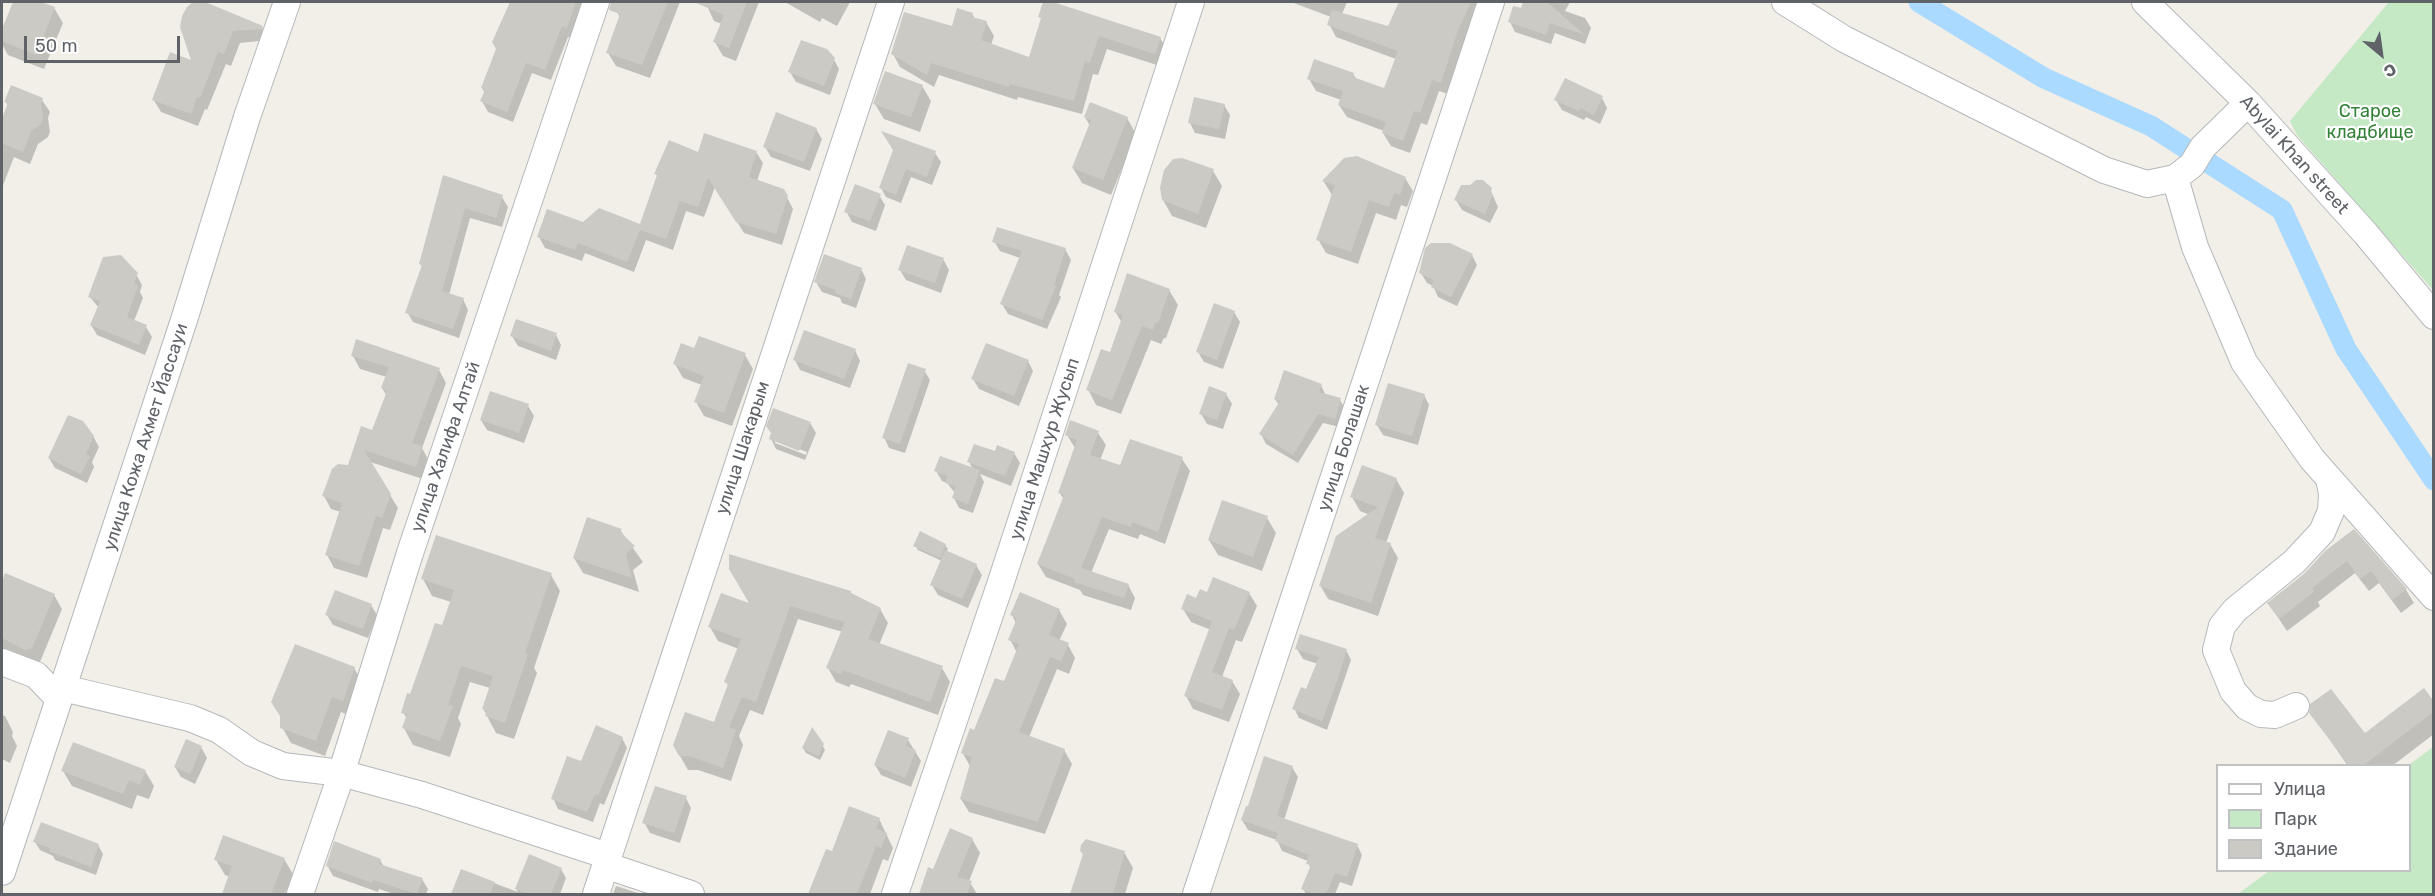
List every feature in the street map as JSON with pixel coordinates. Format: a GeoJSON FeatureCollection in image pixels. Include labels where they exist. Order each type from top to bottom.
{"type":"FeatureCollection","features":[{"type":"Feature","properties":{"kind":"street","name":"улица Кожа Ахмет Йассауи"},"geometry":{"type":"LineString","coordinates":[[2,872],[184,320],[247,117],[287,2]]}},
{"type":"Feature","properties":{"kind":"street","name":"улица Халифа Алтай"},"geometry":{"type":"LineString","coordinates":[[300,894],[341,773],[410,553],[596,2]]}},
{"type":"Feature","properties":{"kind":"street","name":"улица Шакарым"},"geometry":{"type":"LineString","coordinates":[[596,894],[891,2]]}},
{"type":"Feature","properties":{"kind":"street","name":"улица Машхур Жусып"},"geometry":{"type":"LineString","coordinates":[[895,894],[999,588],[1191,2]]}},
{"type":"Feature","properties":{"kind":"street","name":"улица Болашак"},"geometry":{"type":"LineString","coordinates":[[1196,894],[1491,2]]}},
{"type":"Feature","properties":{"kind":"street"},"geometry":{"type":"LineString","coordinates":[[1785,2],[1844,39],[2104,170],[2147,184],[2190,163],[2248,103]]}},
{"type":"Feature","properties":{"kind":"street","name":"Abylai Khan street"},"geometry":{"type":"LineString","coordinates":[[2145,2],[2248,103],[2366,234],[2433,316]]}},
{"type":"Feature","properties":{"kind":"street"},"geometry":{"type":"LineString","coordinates":[[2190,163],[2195,247],[2244,362],[2312,459],[2433,597]]}},
{"type":"Feature","properties":{"kind":"street"},"geometry":{"type":"LineString","coordinates":[[2296,706],[2275,715],[2261,714],[2247,707],[2233,691],[2216,650],[2222,626],[2235,610],[2294,562],[2322,532],[2331,511],[2332,494],[2329,478]]}},
{"type":"Feature","properties":{"kind":"street"},"geometry":{"type":"LineString","coordinates":[[2,662],[36,675],[61,694],[190,718],[219,730],[252,753],[283,766],[341,773],[422,795],[607,861],[691,894]]}},
{"type":"Feature","properties":{"kind":"green space","name":"Старое кладбище"},"geometry":{"type":"Polygon","coordinates":[[[2389,2],[2433,2],[2433,290],[2297,135],[2290,121],[2389,2]]]}},
{"type":"Feature","properties":{"kind":"green space"},"geometry":{"type":"Polygon","coordinates":[[[2433,747],[2433,894],[2238,894],[2268,872],[2411,872],[2410,764],[2433,747]]]}},
{"type":"Feature","properties":{"kind":"building"},"geometry":{"type":"Polygon","coordinates":[[[13,2],[41,2],[55,7],[36,55],[2,41],[2,29],[13,2]]]}},
{"type":"Feature","properties":{"kind":"building"},"geometry":{"type":"Polygon","coordinates":[[[193,2],[205,2],[263,26],[262,29],[233,31],[224,54],[218,52],[200,98],[197,97],[191,114],[152,100],[170,52],[191,60],[180,27],[182,16],[193,2]]]}},
{"type":"Feature","properties":{"kind":"building"},"geometry":{"type":"Polygon","coordinates":[[[510,2],[576,2],[567,28],[562,26],[545,70],[526,63],[507,112],[480,101],[485,90],[481,88],[496,49],[492,42],[510,2]]]}},
{"type":"Feature","properties":{"kind":"building"},"geometry":{"type":"Polygon","coordinates":[[[611,2],[668,2],[642,65],[606,53],[620,14],[609,10],[611,2]]]}},
{"type":"Feature","properties":{"kind":"building"},"geometry":{"type":"Polygon","coordinates":[[[694,2],[747,2],[729,48],[713,42],[724,15],[694,2]]]}},
{"type":"Feature","properties":{"kind":"building"},"geometry":{"type":"Polygon","coordinates":[[[1043,2],[1053,2],[1161,37],[1155,54],[1099,36],[1090,63],[1085,61],[1074,101],[1010,84],[1009,87],[931,63],[927,75],[891,54],[904,12],[952,26],[957,8],[973,13],[972,17],[987,21],[981,40],[1029,57],[1041,18],[1038,17],[1043,2]]]}},
{"type":"Feature","properties":{"kind":"building"},"geometry":{"type":"Polygon","coordinates":[[[1399,2],[1471,2],[1458,30],[1441,83],[1432,80],[1420,113],[1414,111],[1403,141],[1382,133],[1386,122],[1338,105],[1343,91],[1307,79],[1314,59],[1354,73],[1353,77],[1384,88],[1398,51],[1327,25],[1332,10],[1388,26],[1399,2]]]}},
{"type":"Feature","properties":{"kind":"building"},"geometry":{"type":"Polygon","coordinates":[[[1523,2],[1547,2],[1585,35],[1550,23],[1546,35],[1508,22],[1513,6],[1521,8],[1523,2]]]}},
{"type":"Feature","properties":{"kind":"building"},"geometry":{"type":"Polygon","coordinates":[[[801,40],[827,49],[835,58],[824,86],[788,72],[801,40]]]}},
{"type":"Feature","properties":{"kind":"building"},"geometry":{"type":"Polygon","coordinates":[[[885,71],[923,85],[911,117],[873,104],[885,71]]]}},
{"type":"Feature","properties":{"kind":"building"},"geometry":{"type":"Polygon","coordinates":[[[1565,78],[1603,96],[1594,115],[1554,100],[1565,78]]]}},
{"type":"Feature","properties":{"kind":"building"},"geometry":{"type":"Polygon","coordinates":[[[11,85],[43,98],[41,104],[43,119],[41,124],[31,131],[23,152],[2,143],[2,118],[8,103],[4,102],[11,85]]]}},
{"type":"Feature","properties":{"kind":"building"},"geometry":{"type":"Polygon","coordinates":[[[1194,97],[1225,104],[1219,129],[1188,123],[1194,97]]]}},
{"type":"Feature","properties":{"kind":"building"},"geometry":{"type":"Polygon","coordinates":[[[1090,102],[1128,117],[1103,180],[1072,168],[1091,120],[1084,117],[1090,102]]]}},
{"type":"Feature","properties":{"kind":"building"},"geometry":{"type":"Polygon","coordinates":[[[776,112],[817,128],[804,162],[763,147],[776,112]]]}},
{"type":"Feature","properties":{"kind":"building"},"geometry":{"type":"Polygon","coordinates":[[[881,131],[936,151],[927,177],[906,169],[896,195],[879,188],[893,150],[881,131]]]}},
{"type":"Feature","properties":{"kind":"building"},"geometry":{"type":"Polygon","coordinates":[[[704,133],[757,151],[749,177],[784,189],[788,196],[776,234],[736,222],[708,178],[698,207],[680,201],[666,239],[640,230],[627,262],[578,243],[575,250],[537,237],[547,209],[583,222],[599,208],[640,224],[657,175],[654,174],[669,140],[698,152],[704,133]]]}},
{"type":"Feature","properties":{"kind":"building"},"geometry":{"type":"Polygon","coordinates":[[[1357,156],[1406,177],[1400,195],[1394,193],[1389,207],[1369,200],[1351,252],[1316,240],[1335,185],[1322,181],[1344,158],[1357,156]]]}},
{"type":"Feature","properties":{"kind":"building"},"geometry":{"type":"Polygon","coordinates":[[[1182,158],[1214,169],[1198,214],[1162,200],[1160,188],[1164,170],[1173,159],[1182,158]]]}},
{"type":"Feature","properties":{"kind":"building"},"geometry":{"type":"Polygon","coordinates":[[[443,175],[503,195],[496,218],[465,208],[442,291],[464,298],[453,329],[405,313],[422,265],[419,264],[443,175]]]}},
{"type":"Feature","properties":{"kind":"building"},"geometry":{"type":"Polygon","coordinates":[[[1476,180],[1483,180],[1492,188],[1493,195],[1485,214],[1454,200],[1461,185],[1470,185],[1476,180]]]}},
{"type":"Feature","properties":{"kind":"building"},"geometry":{"type":"Polygon","coordinates":[[[855,184],[881,194],[870,221],[844,212],[855,184]]]}},
{"type":"Feature","properties":{"kind":"building"},"geometry":{"type":"Polygon","coordinates":[[[997,227],[1066,248],[1054,285],[1056,286],[1042,320],[1000,304],[1022,251],[992,242],[997,227]]]}},
{"type":"Feature","properties":{"kind":"building"},"geometry":{"type":"Polygon","coordinates":[[[1431,243],[1450,243],[1473,254],[1451,297],[1431,287],[1434,280],[1419,273],[1425,248],[1431,243]]]}},
{"type":"Feature","properties":{"kind":"building"},"geometry":{"type":"Polygon","coordinates":[[[907,245],[944,258],[935,283],[898,270],[907,245]]]}},
{"type":"Feature","properties":{"kind":"building"},"geometry":{"type":"Polygon","coordinates":[[[824,254],[862,268],[851,299],[835,293],[836,290],[814,282],[824,254]]]}},
{"type":"Feature","properties":{"kind":"building"},"geometry":{"type":"Polygon","coordinates":[[[121,255],[138,273],[134,283],[138,286],[127,317],[147,325],[139,345],[90,325],[100,301],[88,297],[103,257],[121,255]]]}},
{"type":"Feature","properties":{"kind":"building"},"geometry":{"type":"Polygon","coordinates":[[[1127,273],[1170,289],[1158,323],[1155,323],[1153,330],[1142,326],[1112,400],[1086,390],[1101,349],[1110,352],[1123,315],[1114,312],[1127,273]]]}},
{"type":"Feature","properties":{"kind":"building"},"geometry":{"type":"Polygon","coordinates":[[[1214,303],[1235,311],[1217,360],[1196,352],[1214,303]]]}},
{"type":"Feature","properties":{"kind":"building"},"geometry":{"type":"Polygon","coordinates":[[[516,319],[557,333],[551,351],[510,336],[516,319]]]}},
{"type":"Feature","properties":{"kind":"building"},"geometry":{"type":"Polygon","coordinates":[[[804,330],[856,349],[844,379],[793,360],[804,330]]]}},
{"type":"Feature","properties":{"kind":"building"},"geometry":{"type":"Polygon","coordinates":[[[699,336],[746,353],[724,413],[694,402],[704,376],[673,364],[681,343],[694,348],[699,336]]]}},
{"type":"Feature","properties":{"kind":"building"},"geometry":{"type":"Polygon","coordinates":[[[356,339],[440,368],[412,443],[423,446],[416,467],[364,450],[391,494],[382,518],[376,516],[359,566],[325,555],[342,503],[322,496],[332,469],[338,464],[348,465],[361,426],[372,430],[387,391],[381,388],[389,367],[351,356],[356,339]]]}},
{"type":"Feature","properties":{"kind":"building"},"geometry":{"type":"Polygon","coordinates":[[[986,343],[1029,360],[1014,396],[971,379],[986,343]]]}},
{"type":"Feature","properties":{"kind":"building"},"geometry":{"type":"Polygon","coordinates":[[[908,363],[926,369],[900,444],[882,438],[908,363]]]}},
{"type":"Feature","properties":{"kind":"building"},"geometry":{"type":"Polygon","coordinates":[[[1284,370],[1322,384],[1319,392],[1341,398],[1335,419],[1318,414],[1293,455],[1259,434],[1280,401],[1274,399],[1284,370]]]}},
{"type":"Feature","properties":{"kind":"building"},"geometry":{"type":"Polygon","coordinates":[[[1388,383],[1425,394],[1412,436],[1375,425],[1388,383]]]}},
{"type":"Feature","properties":{"kind":"building"},"geometry":{"type":"Polygon","coordinates":[[[1209,386],[1227,393],[1217,420],[1199,414],[1209,386]]]}},
{"type":"Feature","properties":{"kind":"building"},"geometry":{"type":"Polygon","coordinates":[[[490,391],[529,404],[519,433],[480,420],[490,391]]]}},
{"type":"Feature","properties":{"kind":"building"},"geometry":{"type":"Polygon","coordinates":[[[773,408],[811,422],[799,451],[769,439],[771,433],[766,426],[773,408]]]}},
{"type":"Feature","properties":{"kind":"building"},"geometry":{"type":"Polygon","coordinates":[[[68,415],[83,421],[94,436],[86,454],[90,456],[81,474],[48,458],[68,415]]]}},
{"type":"Feature","properties":{"kind":"building"},"geometry":{"type":"Polygon","coordinates":[[[1070,420],[1099,431],[1090,455],[1120,465],[1130,439],[1183,457],[1158,532],[1132,522],[1131,527],[1102,517],[1081,568],[1129,584],[1124,598],[1074,582],[1075,579],[1037,564],[1064,495],[1058,493],[1077,440],[1065,435],[1070,420]]]}},
{"type":"Feature","properties":{"kind":"building"},"geometry":{"type":"Polygon","coordinates":[[[974,444],[995,451],[997,445],[1015,452],[1005,476],[967,462],[974,444]]]}},
{"type":"Feature","properties":{"kind":"building"},"geometry":{"type":"Polygon","coordinates":[[[940,456],[980,470],[968,504],[952,498],[956,486],[945,483],[948,476],[934,471],[940,456]]]}},
{"type":"Feature","properties":{"kind":"building"},"geometry":{"type":"Polygon","coordinates":[[[1362,465],[1397,478],[1375,538],[1391,543],[1371,603],[1319,586],[1336,536],[1378,507],[1350,497],[1362,465]]]}},
{"type":"Feature","properties":{"kind":"building"},"geometry":{"type":"Polygon","coordinates":[[[1222,500],[1268,516],[1253,557],[1208,540],[1222,500]]]}},
{"type":"Feature","properties":{"kind":"building"},"geometry":{"type":"Polygon","coordinates":[[[587,517],[622,529],[620,532],[635,546],[626,554],[632,578],[573,558],[587,517]]]}},
{"type":"Feature","properties":{"kind":"building"},"geometry":{"type":"Polygon","coordinates":[[[2354,529],[2407,589],[2392,600],[2371,571],[2360,579],[2347,561],[2312,588],[2314,592],[2279,619],[2267,603],[2304,574],[2325,551],[2354,529]]]}},
{"type":"Feature","properties":{"kind":"building"},"geometry":{"type":"Polygon","coordinates":[[[920,531],[946,544],[940,558],[913,546],[920,531]]]}},
{"type":"Feature","properties":{"kind":"building"},"geometry":{"type":"Polygon","coordinates":[[[436,535],[552,573],[525,653],[528,654],[505,723],[485,716],[487,711],[482,709],[493,676],[461,666],[448,705],[453,706],[440,741],[402,728],[407,714],[401,713],[435,623],[442,625],[454,590],[421,579],[436,535]]]}},
{"type":"Feature","properties":{"kind":"building"},"geometry":{"type":"Polygon","coordinates":[[[945,550],[977,564],[962,599],[930,585],[945,550]]]}},
{"type":"Feature","properties":{"kind":"building"},"geometry":{"type":"Polygon","coordinates":[[[729,554],[851,591],[881,608],[868,639],[943,666],[930,702],[843,670],[841,674],[826,668],[845,622],[790,606],[756,702],[742,697],[729,727],[736,730],[723,768],[689,756],[679,756],[673,745],[685,712],[714,722],[728,684],[724,682],[741,639],[708,627],[721,593],[749,603],[729,569],[729,554]]]}},
{"type":"Feature","properties":{"kind":"building"},"geometry":{"type":"Polygon","coordinates":[[[5,573],[55,594],[32,648],[25,650],[2,638],[2,582],[5,573]]]}},
{"type":"Feature","properties":{"kind":"building"},"geometry":{"type":"Polygon","coordinates":[[[1213,577],[1250,592],[1234,630],[1229,628],[1212,672],[1233,680],[1222,710],[1184,696],[1212,621],[1181,609],[1187,594],[1196,598],[1200,589],[1207,592],[1213,577]]]}},
{"type":"Feature","properties":{"kind":"building"},"geometry":{"type":"Polygon","coordinates":[[[335,590],[372,604],[363,629],[325,615],[335,590]]]}},
{"type":"Feature","properties":{"kind":"building"},"geometry":{"type":"Polygon","coordinates":[[[1020,592],[1060,609],[1049,635],[1069,643],[1061,661],[1050,657],[1019,732],[1065,749],[1038,822],[960,799],[972,757],[961,753],[970,728],[974,730],[995,678],[1004,681],[1019,644],[1008,640],[1017,618],[1010,615],[1020,592]]]}},
{"type":"Feature","properties":{"kind":"building"},"geometry":{"type":"Polygon","coordinates":[[[1300,634],[1347,649],[1322,721],[1292,709],[1301,687],[1306,689],[1319,657],[1295,649],[1300,634]]]}},
{"type":"Feature","properties":{"kind":"building"},"geometry":{"type":"Polygon","coordinates":[[[295,644],[355,667],[343,701],[332,697],[316,741],[280,728],[280,716],[271,702],[295,644]]]}},
{"type":"Feature","properties":{"kind":"building"},"geometry":{"type":"Polygon","coordinates":[[[2424,688],[2433,700],[2433,712],[2365,764],[2348,764],[2309,713],[2310,704],[2331,689],[2365,733],[2424,688]]]}},
{"type":"Feature","properties":{"kind":"building"},"geometry":{"type":"Polygon","coordinates":[[[596,725],[623,737],[598,796],[595,794],[587,812],[551,799],[567,756],[581,761],[596,725]]]}},
{"type":"Feature","properties":{"kind":"building"},"geometry":{"type":"Polygon","coordinates":[[[812,727],[824,744],[818,756],[802,748],[812,727]]]}},
{"type":"Feature","properties":{"kind":"building"},"geometry":{"type":"Polygon","coordinates":[[[888,730],[909,738],[906,746],[916,750],[905,778],[874,765],[888,730]]]}},
{"type":"Feature","properties":{"kind":"building"},"geometry":{"type":"Polygon","coordinates":[[[186,739],[202,746],[190,774],[174,767],[186,739]]]}},
{"type":"Feature","properties":{"kind":"building"},"geometry":{"type":"Polygon","coordinates":[[[73,742],[146,770],[140,785],[129,780],[123,794],[61,771],[73,742]]]}},
{"type":"Feature","properties":{"kind":"building"},"geometry":{"type":"Polygon","coordinates":[[[1264,756],[1293,766],[1277,816],[1358,844],[1347,877],[1335,873],[1326,894],[1314,894],[1301,889],[1311,865],[1306,864],[1309,855],[1275,841],[1278,833],[1241,820],[1248,806],[1264,756]]]}},
{"type":"Feature","properties":{"kind":"building"},"geometry":{"type":"Polygon","coordinates":[[[655,786],[687,796],[674,833],[642,823],[655,786]]]}},
{"type":"Feature","properties":{"kind":"building"},"geometry":{"type":"Polygon","coordinates":[[[849,806],[880,818],[876,829],[887,833],[881,848],[876,846],[857,894],[808,894],[826,849],[832,851],[849,806]]]}},
{"type":"Feature","properties":{"kind":"building"},"geometry":{"type":"Polygon","coordinates":[[[41,822],[99,844],[91,867],[49,851],[50,848],[33,842],[41,822]]]}},
{"type":"Feature","properties":{"kind":"building"},"geometry":{"type":"Polygon","coordinates":[[[950,828],[973,838],[957,877],[972,881],[967,894],[919,894],[928,867],[933,869],[950,828]]]}},
{"type":"Feature","properties":{"kind":"building"},"geometry":{"type":"Polygon","coordinates":[[[223,835],[285,858],[271,894],[222,894],[232,866],[214,860],[223,835]]]}},
{"type":"Feature","properties":{"kind":"building"},"geometry":{"type":"Polygon","coordinates":[[[1086,839],[1125,851],[1113,894],[1070,894],[1083,854],[1080,851],[1081,845],[1086,839]]]}},
{"type":"Feature","properties":{"kind":"building"},"geometry":{"type":"Polygon","coordinates":[[[334,841],[381,859],[379,864],[423,878],[417,894],[373,880],[372,883],[326,866],[334,841]]]}},
{"type":"Feature","properties":{"kind":"building"},"geometry":{"type":"Polygon","coordinates":[[[529,854],[562,868],[551,894],[529,894],[515,889],[529,854]]]}},
{"type":"Feature","properties":{"kind":"building"},"geometry":{"type":"Polygon","coordinates":[[[461,869],[495,882],[490,894],[451,894],[461,869]]]}},
{"type":"Feature","properties":{"kind":"waterway"},"geometry":{"type":"LineString","coordinates":[[1919,2],[2044,78],[2151,126],[2282,210],[2346,349],[2434,480]]}}]}
